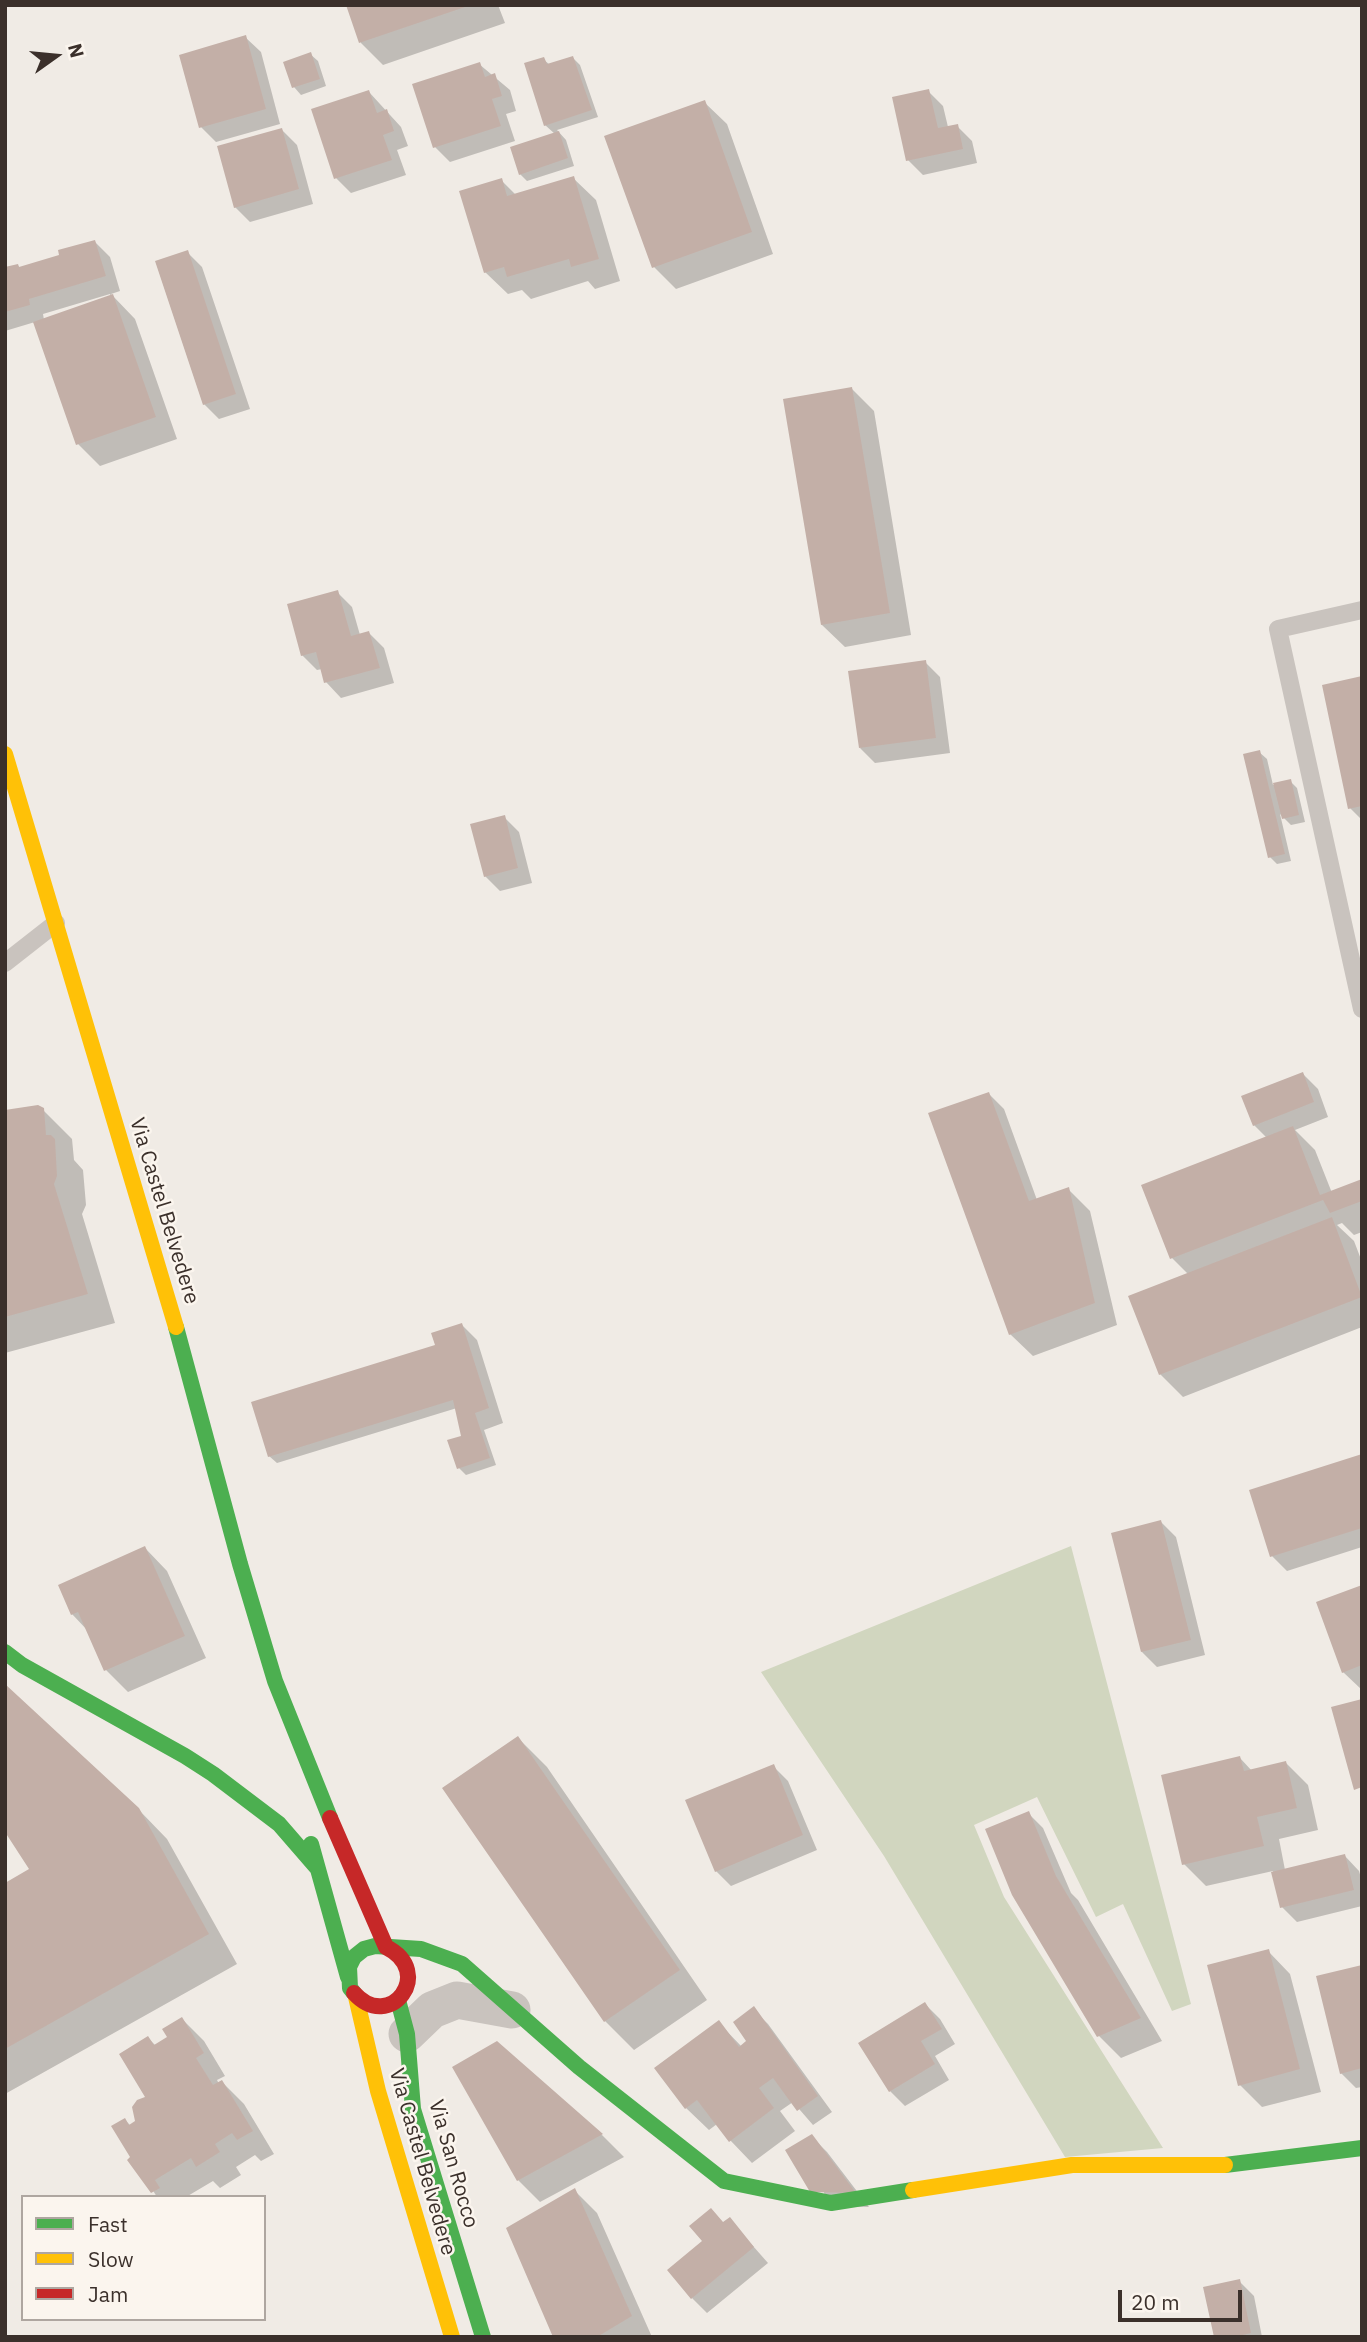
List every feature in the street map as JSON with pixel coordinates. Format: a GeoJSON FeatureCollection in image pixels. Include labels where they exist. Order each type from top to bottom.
{"type":"FeatureCollection","features":[{"type":"Feature","properties":{"kind":"street","name":"Via Castel Belvedere"},"geometry":{"type":"LineString","coordinates":[[5,754],[194,1387],[240,1564],[275,1681]]}},
{"type":"Feature","properties":{"kind":"street"},"geometry":{"type":"LineString","coordinates":[[5,1652],[22,1665],[214,1774],[279,1824],[318,1869]]}},
{"type":"Feature","properties":{"kind":"street"},"geometry":{"type":"LineString","coordinates":[[275,1681],[281,1728],[288,1754]]}},
{"type":"Feature","properties":{"kind":"street"},"geometry":{"type":"LineString","coordinates":[[275,1681],[386,1947],[398,1953],[407,1967],[409,1977],[402,2017]]}},
{"type":"Feature","properties":{"kind":"street"},"geometry":{"type":"LineString","coordinates":[[308,1830],[348,1977]]}},
{"type":"Feature","properties":{"kind":"street"},"geometry":{"type":"LineString","coordinates":[[348,1977],[349,1966],[354,1957],[364,1949],[375,1946],[421,1949],[462,1964],[512,2010],[652,2127],[724,2181],[831,2203],[1072,2165],[1234,2165],[1362,2148]]}},
{"type":"Feature","properties":{"kind":"street","name":"Via Castel Belvedere"},"geometry":{"type":"LineString","coordinates":[[348,1977],[350,1988],[356,1997],[378,2091],[453,2337]]}},
{"type":"Feature","properties":{"kind":"street"},"geometry":{"type":"LineString","coordinates":[[356,1997],[364,2004],[386,2006],[402,2017],[432,2010],[457,2000],[512,2010]]}},
{"type":"Feature","properties":{"kind":"street","name":"Via San Rocco"},"geometry":{"type":"LineString","coordinates":[[402,2017],[413,2109],[484,2337]]}},
{"type":"Feature","properties":{"kind":"lane"},"geometry":{"type":"LineString","coordinates":[[1362,610],[1278,628],[1362,1009]]}},
{"type":"Feature","properties":{"kind":"lane"},"geometry":{"type":"LineString","coordinates":[[5,963],[56,923]]}},
{"type":"Feature","properties":{"kind":"green space"},"geometry":{"type":"Polygon","coordinates":[[[1071,1546],[1191,2004],[1172,2011],[1123,1904],[1096,1917],[1037,1797],[974,1825],[1004,1897],[1163,2148],[1065,2157],[884,1856],[761,1672],[1071,1546]]]}},
{"type":"Feature","properties":{"kind":"building"},"geometry":{"type":"Polygon","coordinates":[[[346,5],[468,5],[468,6],[359,43],[346,5]]]}},
{"type":"Feature","properties":{"kind":"building"},"geometry":{"type":"Polygon","coordinates":[[[246,35],[266,109],[199,128],[179,55],[246,35]]]}},
{"type":"Feature","properties":{"kind":"building"},"geometry":{"type":"Polygon","coordinates":[[[311,52],[320,79],[292,88],[283,62],[311,52]]]}},
{"type":"Feature","properties":{"kind":"building"},"geometry":{"type":"Polygon","coordinates":[[[573,56],[592,110],[544,126],[524,63],[544,57],[547,64],[573,56]]]}},
{"type":"Feature","properties":{"kind":"building"},"geometry":{"type":"Polygon","coordinates":[[[480,62],[485,77],[495,73],[502,96],[492,99],[501,126],[433,148],[412,84],[480,62]]]}},
{"type":"Feature","properties":{"kind":"building"},"geometry":{"type":"Polygon","coordinates":[[[929,89],[938,128],[958,124],[963,149],[906,161],[892,97],[929,89]]]}},
{"type":"Feature","properties":{"kind":"building"},"geometry":{"type":"Polygon","coordinates":[[[369,90],[377,113],[387,109],[394,131],[383,135],[392,160],[334,179],[311,109],[369,90]]]}},
{"type":"Feature","properties":{"kind":"building"},"geometry":{"type":"Polygon","coordinates":[[[705,100],[752,232],[652,268],[604,136],[705,100]]]}},
{"type":"Feature","properties":{"kind":"building"},"geometry":{"type":"Polygon","coordinates":[[[282,128],[299,189],[234,208],[217,146],[282,128]]]}},
{"type":"Feature","properties":{"kind":"building"},"geometry":{"type":"Polygon","coordinates":[[[559,131],[568,158],[519,175],[510,147],[559,131]]]}},
{"type":"Feature","properties":{"kind":"building"},"geometry":{"type":"Polygon","coordinates":[[[574,176],[599,259],[571,267],[569,259],[507,277],[504,267],[484,273],[459,191],[502,178],[507,196],[574,176]]]}},
{"type":"Feature","properties":{"kind":"building"},"geometry":{"type":"Polygon","coordinates":[[[95,240],[106,276],[29,299],[30,305],[5,312],[5,267],[18,264],[19,267],[59,255],[58,250],[95,240]]]}},
{"type":"Feature","properties":{"kind":"building"},"geometry":{"type":"Polygon","coordinates":[[[188,250],[236,394],[203,405],[155,261],[188,250]]]}},
{"type":"Feature","properties":{"kind":"building"},"geometry":{"type":"Polygon","coordinates":[[[113,294],[156,417],[76,445],[33,322],[113,294]]]}},
{"type":"Feature","properties":{"kind":"building"},"geometry":{"type":"Polygon","coordinates":[[[852,387],[890,613],[821,625],[783,399],[852,387]]]}},
{"type":"Feature","properties":{"kind":"building"},"geometry":{"type":"Polygon","coordinates":[[[338,590],[351,636],[369,631],[380,668],[324,683],[316,652],[301,656],[287,604],[338,590]]]}},
{"type":"Feature","properties":{"kind":"building"},"geometry":{"type":"Polygon","coordinates":[[[926,660],[936,738],[859,748],[848,671],[926,660]]]}},
{"type":"Feature","properties":{"kind":"building"},"geometry":{"type":"Polygon","coordinates":[[[1362,676],[1362,806],[1348,809],[1322,685],[1362,676]]]}},
{"type":"Feature","properties":{"kind":"building"},"geometry":{"type":"Polygon","coordinates":[[[1260,750],[1285,854],[1268,858],[1243,754],[1260,750]]]}},
{"type":"Feature","properties":{"kind":"building"},"geometry":{"type":"Polygon","coordinates":[[[1291,779],[1299,815],[1282,819],[1273,783],[1291,779]]]}},
{"type":"Feature","properties":{"kind":"building"},"geometry":{"type":"Polygon","coordinates":[[[505,815],[518,868],[484,877],[470,824],[505,815]]]}},
{"type":"Feature","properties":{"kind":"building"},"geometry":{"type":"Polygon","coordinates":[[[1303,1072],[1314,1102],[1253,1126],[1241,1096],[1303,1072]]]}},
{"type":"Feature","properties":{"kind":"building"},"geometry":{"type":"Polygon","coordinates":[[[989,1092],[1029,1201],[1069,1187],[1095,1303],[1009,1335],[928,1113],[989,1092]]]}},
{"type":"Feature","properties":{"kind":"building"},"geometry":{"type":"Polygon","coordinates":[[[38,1105],[44,1108],[46,1135],[55,1139],[57,1176],[54,1184],[88,1294],[5,1317],[5,1110],[38,1105]]]}},
{"type":"Feature","properties":{"kind":"building"},"geometry":{"type":"Polygon","coordinates":[[[1293,1126],[1320,1195],[1362,1179],[1362,1201],[1330,1213],[1323,1200],[1170,1259],[1141,1185],[1293,1126]]]}},
{"type":"Feature","properties":{"kind":"building"},"geometry":{"type":"Polygon","coordinates":[[[1332,1217],[1362,1297],[1159,1375],[1128,1296],[1332,1217]]]}},
{"type":"Feature","properties":{"kind":"building"},"geometry":{"type":"Polygon","coordinates":[[[462,1323],[489,1408],[475,1413],[490,1458],[457,1469],[447,1440],[461,1436],[453,1400],[268,1457],[251,1402],[435,1345],[431,1333],[462,1323]]]}},
{"type":"Feature","properties":{"kind":"building"},"geometry":{"type":"Polygon","coordinates":[[[1362,1454],[1362,1528],[1270,1557],[1249,1490],[1362,1454]]]}},
{"type":"Feature","properties":{"kind":"building"},"geometry":{"type":"Polygon","coordinates":[[[1161,1520],[1191,1640],[1141,1652],[1111,1533],[1161,1520]]]}},
{"type":"Feature","properties":{"kind":"building"},"geometry":{"type":"Polygon","coordinates":[[[145,1546],[185,1636],[104,1671],[78,1612],[71,1615],[58,1585],[145,1546]]]}},
{"type":"Feature","properties":{"kind":"building"},"geometry":{"type":"Polygon","coordinates":[[[1362,1585],[1362,1665],[1342,1673],[1316,1602],[1362,1585]]]}},
{"type":"Feature","properties":{"kind":"building"},"geometry":{"type":"Polygon","coordinates":[[[5,1684],[139,1808],[209,1934],[5,2049],[5,1883],[29,1869],[5,1832],[5,1684]]]}},
{"type":"Feature","properties":{"kind":"building"},"geometry":{"type":"Polygon","coordinates":[[[1362,1699],[1362,1787],[1354,1790],[1331,1707],[1362,1699]]]}},
{"type":"Feature","properties":{"kind":"building"},"geometry":{"type":"Polygon","coordinates":[[[518,1736],[680,1970],[604,2022],[442,1788],[518,1736]]]}},
{"type":"Feature","properties":{"kind":"building"},"geometry":{"type":"Polygon","coordinates":[[[1240,1756],[1244,1771],[1286,1761],[1297,1808],[1257,1817],[1264,1846],[1182,1865],[1161,1775],[1240,1756]]]}},
{"type":"Feature","properties":{"kind":"building"},"geometry":{"type":"Polygon","coordinates":[[[774,1764],[803,1835],[715,1872],[685,1800],[774,1764]]]}},
{"type":"Feature","properties":{"kind":"building"},"geometry":{"type":"Polygon","coordinates":[[[1029,1811],[1056,1876],[1141,2018],[1097,2037],[1012,1895],[985,1829],[1029,1811]]]}},
{"type":"Feature","properties":{"kind":"building"},"geometry":{"type":"Polygon","coordinates":[[[1345,1854],[1354,1890],[1280,1908],[1271,1872],[1345,1854]]]}},
{"type":"Feature","properties":{"kind":"building"},"geometry":{"type":"Polygon","coordinates":[[[1269,1949],[1300,2069],[1238,2086],[1207,1965],[1269,1949]]]}},
{"type":"Feature","properties":{"kind":"building"},"geometry":{"type":"Polygon","coordinates":[[[1362,1965],[1362,2068],[1340,2074],[1316,1976],[1362,1965]]]}},
{"type":"Feature","properties":{"kind":"building"},"geometry":{"type":"Polygon","coordinates":[[[925,2002],[942,2029],[921,2041],[935,2064],[889,2092],[858,2043],[925,2002]]]}},
{"type":"Feature","properties":{"kind":"building"},"geometry":{"type":"Polygon","coordinates":[[[754,2006],[818,2096],[797,2111],[773,2078],[759,2088],[774,2108],[729,2142],[697,2100],[685,2109],[654,2068],[719,2020],[739,2047],[746,2041],[733,2022],[754,2006]]]}},
{"type":"Feature","properties":{"kind":"building"},"geometry":{"type":"Polygon","coordinates":[[[182,2017],[204,2053],[196,2058],[213,2085],[222,2080],[253,2131],[237,2140],[232,2133],[215,2144],[220,2152],[196,2167],[191,2158],[155,2180],[160,2188],[151,2193],[127,2160],[130,2157],[111,2126],[125,2118],[129,2125],[135,2121],[132,2107],[137,2100],[145,2097],[119,2054],[148,2036],[154,2045],[167,2037],[162,2029],[182,2017]]]}},
{"type":"Feature","properties":{"kind":"building"},"geometry":{"type":"Polygon","coordinates":[[[497,2041],[603,2134],[517,2181],[452,2067],[497,2041]]]}},
{"type":"Feature","properties":{"kind":"building"},"geometry":{"type":"Polygon","coordinates":[[[812,2134],[856,2193],[810,2192],[785,2150],[812,2134]]]}},
{"type":"Feature","properties":{"kind":"building"},"geometry":{"type":"Polygon","coordinates":[[[575,2188],[632,2316],[597,2337],[553,2337],[506,2228],[575,2188]]]}},
{"type":"Feature","properties":{"kind":"building"},"geometry":{"type":"Polygon","coordinates":[[[711,2208],[723,2222],[730,2217],[754,2247],[691,2299],[667,2270],[702,2241],[689,2226],[711,2208]]]}},
{"type":"Feature","properties":{"kind":"building"},"geometry":{"type":"Polygon","coordinates":[[[1240,2279],[1251,2333],[1235,2337],[1214,2337],[1203,2287],[1240,2279]]]}},
{"type":"Feature","properties":{"kind":"traffic: fast"},"geometry":{"type":"LineString","coordinates":[[176,1327],[240,1564],[275,1681],[330,1818]]}},
{"type":"Feature","properties":{"kind":"traffic: fast"},"geometry":{"type":"LineString","coordinates":[[5,1652],[22,1665],[213,1774],[279,1824],[318,1869]]}},
{"type":"Feature","properties":{"kind":"traffic: fast"},"geometry":{"type":"LineString","coordinates":[[311,1844],[348,1977]]}},
{"type":"Feature","properties":{"kind":"traffic: fast"},"geometry":{"type":"LineString","coordinates":[[354,1993],[350,1988],[349,1967],[354,1957],[364,1949],[375,1946],[421,1949],[462,1964],[579,2067],[724,2181],[831,2203],[913,2190]]}},
{"type":"Feature","properties":{"kind":"traffic: fast"},"geometry":{"type":"LineString","coordinates":[[398,2000],[407,2034],[413,2109],[483,2337]]}},
{"type":"Feature","properties":{"kind":"traffic: fast"},"geometry":{"type":"LineString","coordinates":[[1225,2165],[1362,2148]]}},
{"type":"Feature","properties":{"kind":"traffic: slow"},"geometry":{"type":"LineString","coordinates":[[5,754],[176,1327]]}},
{"type":"Feature","properties":{"kind":"traffic: slow"},"geometry":{"type":"LineString","coordinates":[[356,1997],[378,2091],[452,2337]]}},
{"type":"Feature","properties":{"kind":"traffic: slow"},"geometry":{"type":"LineString","coordinates":[[913,2190],[1072,2165],[1225,2165]]}},
{"type":"Feature","properties":{"kind":"traffic: jam"},"geometry":{"type":"LineString","coordinates":[[330,1818],[386,1947],[400,1958],[407,1970],[407,1983],[402,1994],[393,2003],[381,2006],[368,2004],[354,1993]]}}]}
